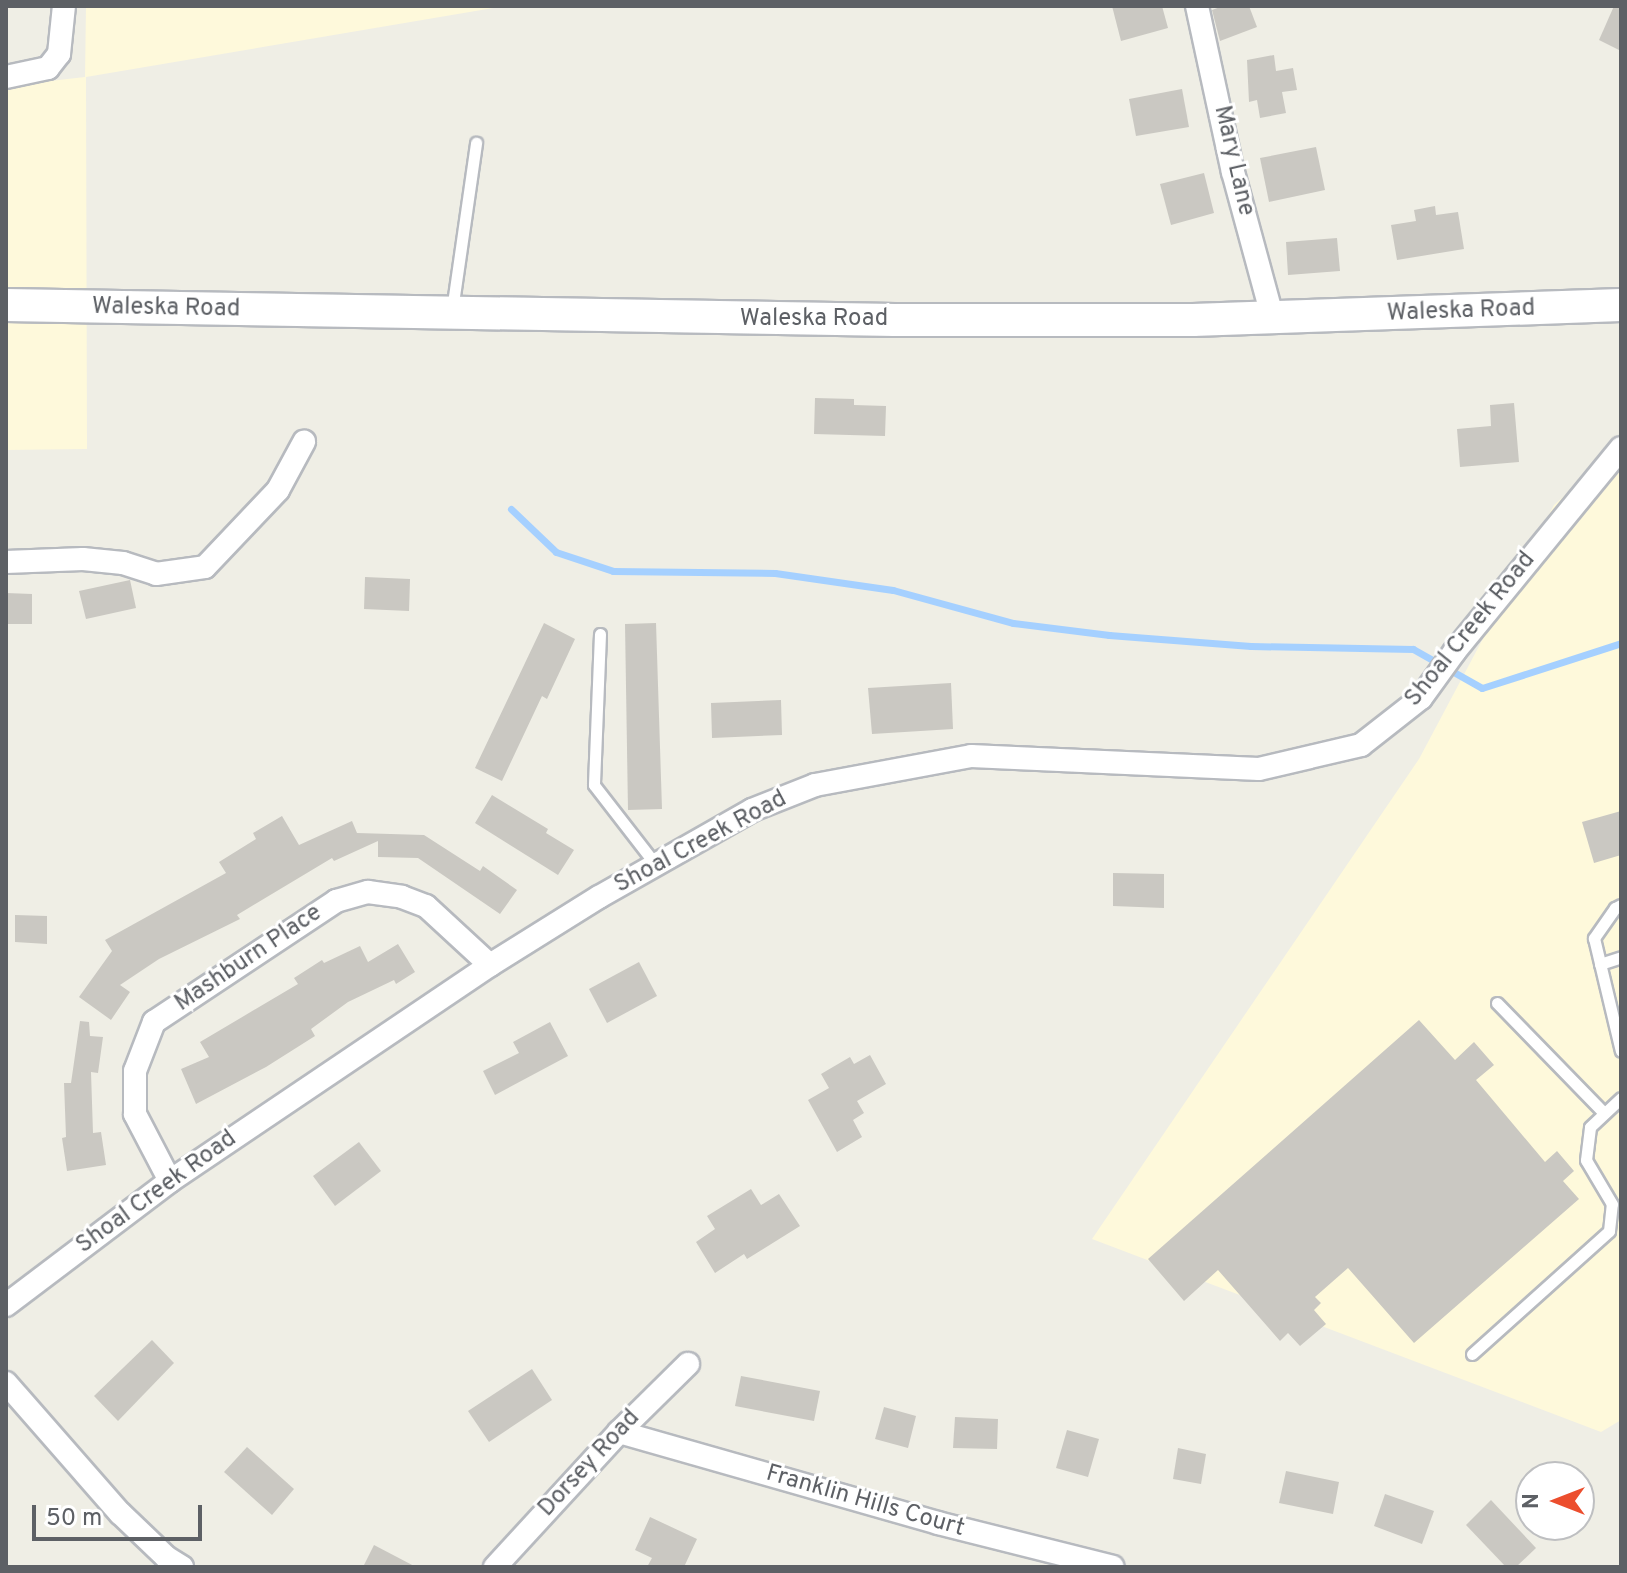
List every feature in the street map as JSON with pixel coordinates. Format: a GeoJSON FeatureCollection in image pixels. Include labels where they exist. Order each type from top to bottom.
{"type":"FeatureCollection","features":[{"type":"Feature","properties":{"kind":"main road","name":"Waleska Road"},"geometry":{"type":"LineString","coordinates":[[6,305],[879,320],[1193,320],[1621,305]]}},
{"type":"Feature","properties":{"kind":"street"},"geometry":{"type":"LineString","coordinates":[[6,77],[48,68],[59,54],[64,6]]}},
{"type":"Feature","properties":{"kind":"street","name":"Mary Lane"},"geometry":{"type":"LineString","coordinates":[[1197,6],[1233,172],[1272,316]]}},
{"type":"Feature","properties":{"kind":"street"},"geometry":{"type":"LineString","coordinates":[[6,562],[83,559],[123,563],[156,574],[205,567],[278,490],[304,442]]}},
{"type":"Feature","properties":{"kind":"street","name":"Shoal Creek Road"},"geometry":{"type":"LineString","coordinates":[[6,1305],[170,1181],[490,965],[752,810],[815,785],[971,756],[1259,769],[1361,745],[1421,698],[1455,651],[1621,448]]}},
{"type":"Feature","properties":{"kind":"street","name":"Mashburn Place"},"geometry":{"type":"LineString","coordinates":[[170,1181],[135,1114],[135,1071],[154,1022],[336,901],[368,892],[402,897],[426,906],[490,965]]}},
{"type":"Feature","properties":{"kind":"street","name":"Dorsey Road"},"geometry":{"type":"LineString","coordinates":[[495,1567],[619,1432],[688,1364]]}},
{"type":"Feature","properties":{"kind":"street"},"geometry":{"type":"LineString","coordinates":[[6,1383],[120,1513],[166,1557],[182,1567]]}},
{"type":"Feature","properties":{"kind":"street","name":"Franklin Hills Court"},"geometry":{"type":"LineString","coordinates":[[619,1432],[938,1523],[1113,1567]]}},
{"type":"Feature","properties":{"kind":"lane"},"geometry":{"type":"LineString","coordinates":[[452,314],[455,268],[476,143]]}},
{"type":"Feature","properties":{"kind":"lane"},"geometry":{"type":"LineString","coordinates":[[600,634],[594,785],[656,865]]}},
{"type":"Feature","properties":{"kind":"lane"},"geometry":{"type":"LineString","coordinates":[[1621,905],[1615,908],[1594,938],[1621,1051]]}},
{"type":"Feature","properties":{"kind":"lane"},"geometry":{"type":"LineString","coordinates":[[1600,964],[1621,957]]}},
{"type":"Feature","properties":{"kind":"lane"},"geometry":{"type":"LineString","coordinates":[[1497,1003],[1604,1113]]}},
{"type":"Feature","properties":{"kind":"lane"},"geometry":{"type":"LineString","coordinates":[[1472,1354],[1609,1231],[1612,1204],[1586,1160],[1590,1127],[1621,1098]]}},
{"type":"Feature","properties":{"kind":"shaded area"},"geometry":{"type":"Polygon","coordinates":[[[86,6],[505,6],[86,77],[87,449],[6,450],[6,86],[85,77],[86,6]]]}},
{"type":"Feature","properties":{"kind":"shaded area"},"geometry":{"type":"Polygon","coordinates":[[[1621,445],[1621,1420],[1601,1432],[1092,1239],[1419,759],[1554,505],[1621,445]]]}},
{"type":"Feature","properties":{"kind":"building"},"geometry":{"type":"Polygon","coordinates":[[[1112,6],[1162,6],[1168,28],[1121,41],[1112,6]]]}},
{"type":"Feature","properties":{"kind":"building"},"geometry":{"type":"Polygon","coordinates":[[[1223,6],[1249,6],[1257,27],[1220,41],[1212,10],[1223,6]]]}},
{"type":"Feature","properties":{"kind":"building"},"geometry":{"type":"Polygon","coordinates":[[[1614,6],[1621,6],[1621,51],[1599,40],[1614,6]]]}},
{"type":"Feature","properties":{"kind":"building"},"geometry":{"type":"Polygon","coordinates":[[[1274,55],[1276,71],[1293,68],[1297,90],[1282,92],[1286,113],[1260,118],[1257,100],[1249,102],[1247,60],[1274,55]]]}},
{"type":"Feature","properties":{"kind":"building"},"geometry":{"type":"Polygon","coordinates":[[[1182,89],[1189,127],[1136,136],[1129,99],[1182,89]]]}},
{"type":"Feature","properties":{"kind":"building"},"geometry":{"type":"Polygon","coordinates":[[[1316,147],[1325,190],[1269,202],[1260,158],[1316,147]]]}},
{"type":"Feature","properties":{"kind":"building"},"geometry":{"type":"Polygon","coordinates":[[[1204,173],[1214,213],[1171,225],[1160,184],[1204,173]]]}},
{"type":"Feature","properties":{"kind":"building"},"geometry":{"type":"Polygon","coordinates":[[[1435,206],[1436,215],[1458,212],[1464,249],[1397,260],[1391,225],[1416,221],[1414,210],[1435,206]]]}},
{"type":"Feature","properties":{"kind":"building"},"geometry":{"type":"Polygon","coordinates":[[[1337,238],[1340,271],[1288,275],[1286,242],[1337,238]]]}},
{"type":"Feature","properties":{"kind":"building"},"geometry":{"type":"Polygon","coordinates":[[[815,398],[854,399],[854,405],[886,406],[885,436],[814,434],[815,398]]]}},
{"type":"Feature","properties":{"kind":"building"},"geometry":{"type":"Polygon","coordinates":[[[1514,403],[1519,462],[1460,467],[1457,429],[1491,426],[1490,405],[1514,403]]]}},
{"type":"Feature","properties":{"kind":"building"},"geometry":{"type":"Polygon","coordinates":[[[365,577],[410,579],[409,611],[364,609],[365,577]]]}},
{"type":"Feature","properties":{"kind":"building"},"geometry":{"type":"Polygon","coordinates":[[[130,580],[136,608],[86,619],[79,591],[130,580]]]}},
{"type":"Feature","properties":{"kind":"building"},"geometry":{"type":"Polygon","coordinates":[[[6,593],[32,594],[32,624],[6,624],[6,593]]]}},
{"type":"Feature","properties":{"kind":"building"},"geometry":{"type":"Polygon","coordinates":[[[544,623],[575,639],[547,699],[542,696],[502,781],[475,768],[544,623]]]}},
{"type":"Feature","properties":{"kind":"building"},"geometry":{"type":"Polygon","coordinates":[[[656,623],[662,809],[628,810],[625,624],[656,623]]]}},
{"type":"Feature","properties":{"kind":"building"},"geometry":{"type":"Polygon","coordinates":[[[951,683],[953,729],[872,734],[868,688],[951,683]]]}},
{"type":"Feature","properties":{"kind":"building"},"geometry":{"type":"Polygon","coordinates":[[[781,700],[782,735],[712,738],[711,703],[781,700]]]}},
{"type":"Feature","properties":{"kind":"building"},"geometry":{"type":"Polygon","coordinates":[[[492,795],[548,829],[546,833],[574,850],[558,875],[475,823],[492,795]]]}},
{"type":"Feature","properties":{"kind":"building"},"geometry":{"type":"Polygon","coordinates":[[[1621,811],[1621,855],[1594,863],[1582,822],[1621,811]]]}},
{"type":"Feature","properties":{"kind":"building"},"geometry":{"type":"Polygon","coordinates":[[[282,816],[299,845],[352,821],[357,833],[424,835],[480,871],[483,866],[517,890],[500,914],[418,858],[378,857],[378,841],[334,861],[332,858],[237,915],[240,919],[159,959],[120,985],[130,992],[111,1020],[79,997],[112,951],[105,940],[226,873],[219,862],[256,839],[253,833],[282,816]]]}},
{"type":"Feature","properties":{"kind":"building"},"geometry":{"type":"Polygon","coordinates":[[[1113,873],[1164,874],[1164,908],[1113,906],[1113,873]]]}},
{"type":"Feature","properties":{"kind":"building"},"geometry":{"type":"Polygon","coordinates":[[[15,915],[47,916],[47,944],[15,942],[15,915]]]}},
{"type":"Feature","properties":{"kind":"building"},"geometry":{"type":"Polygon","coordinates":[[[398,944],[415,972],[396,984],[394,980],[348,1002],[311,1029],[315,1036],[266,1067],[196,1104],[181,1069],[209,1057],[200,1042],[298,984],[294,978],[322,960],[324,963],[360,946],[368,962],[398,944]]]}},
{"type":"Feature","properties":{"kind":"building"},"geometry":{"type":"Polygon","coordinates":[[[639,962],[657,996],[607,1023],[589,989],[639,962]]]}},
{"type":"Feature","properties":{"kind":"building"},"geometry":{"type":"Polygon","coordinates":[[[1419,1020],[1455,1060],[1474,1042],[1494,1065],[1476,1080],[1545,1162],[1557,1151],[1574,1171],[1563,1181],[1579,1199],[1414,1343],[1348,1268],[1315,1297],[1321,1303],[1314,1310],[1326,1324],[1300,1346],[1288,1333],[1280,1341],[1218,1270],[1184,1301],[1148,1259],[1419,1020]]]}},
{"type":"Feature","properties":{"kind":"building"},"geometry":{"type":"Polygon","coordinates":[[[80,1021],[89,1022],[90,1036],[103,1037],[98,1073],[91,1072],[93,1133],[101,1132],[106,1165],[67,1171],[62,1138],[66,1137],[64,1083],[71,1083],[80,1021]]]}},
{"type":"Feature","properties":{"kind":"building"},"geometry":{"type":"Polygon","coordinates":[[[550,1022],[568,1056],[495,1095],[483,1071],[519,1053],[513,1042],[550,1022]]]}},
{"type":"Feature","properties":{"kind":"building"},"geometry":{"type":"Polygon","coordinates":[[[870,1055],[886,1084],[857,1101],[864,1113],[853,1120],[862,1137],[837,1152],[808,1100],[829,1088],[821,1074],[850,1057],[854,1064],[870,1055]]]}},
{"type":"Feature","properties":{"kind":"building"},"geometry":{"type":"Polygon","coordinates":[[[359,1142],[381,1171],[335,1206],[313,1176],[359,1142]]]}},
{"type":"Feature","properties":{"kind":"building"},"geometry":{"type":"Polygon","coordinates":[[[751,1189],[761,1205],[779,1194],[800,1226],[747,1259],[744,1254],[715,1273],[696,1242],[715,1229],[707,1216],[751,1189]]]}},
{"type":"Feature","properties":{"kind":"building"},"geometry":{"type":"Polygon","coordinates":[[[152,1340],[174,1363],[118,1421],[94,1396],[152,1340]]]}},
{"type":"Feature","properties":{"kind":"building"},"geometry":{"type":"Polygon","coordinates":[[[532,1369],[552,1400],[489,1442],[468,1411],[532,1369]]]}},
{"type":"Feature","properties":{"kind":"building"},"geometry":{"type":"Polygon","coordinates":[[[741,1376],[820,1391],[814,1421],[735,1406],[741,1376]]]}},
{"type":"Feature","properties":{"kind":"building"},"geometry":{"type":"Polygon","coordinates":[[[884,1407],[916,1416],[908,1448],[875,1439],[884,1407]]]}},
{"type":"Feature","properties":{"kind":"building"},"geometry":{"type":"Polygon","coordinates":[[[955,1417],[998,1419],[997,1449],[953,1448],[955,1417]]]}},
{"type":"Feature","properties":{"kind":"building"},"geometry":{"type":"Polygon","coordinates":[[[1067,1430],[1099,1439],[1088,1477],[1056,1468],[1067,1430]]]}},
{"type":"Feature","properties":{"kind":"building"},"geometry":{"type":"Polygon","coordinates":[[[247,1447],[294,1489],[272,1515],[224,1472],[247,1447]]]}},
{"type":"Feature","properties":{"kind":"building"},"geometry":{"type":"Polygon","coordinates":[[[1178,1448],[1206,1454],[1201,1484],[1173,1479],[1178,1448]]]}},
{"type":"Feature","properties":{"kind":"building"},"geometry":{"type":"Polygon","coordinates":[[[1286,1471],[1339,1482],[1333,1514],[1279,1503],[1286,1471]]]}},
{"type":"Feature","properties":{"kind":"building"},"geometry":{"type":"Polygon","coordinates":[[[1385,1494],[1434,1511],[1422,1544],[1374,1526],[1385,1494]]]}},
{"type":"Feature","properties":{"kind":"building"},"geometry":{"type":"Polygon","coordinates":[[[1491,1500],[1515,1526],[1515,1541],[1529,1541],[1536,1548],[1516,1567],[1506,1567],[1466,1525],[1491,1500]]]}},
{"type":"Feature","properties":{"kind":"building"},"geometry":{"type":"Polygon","coordinates":[[[650,1517],[697,1539],[684,1567],[647,1567],[652,1558],[635,1550],[650,1517]]]}},
{"type":"Feature","properties":{"kind":"building"},"geometry":{"type":"Polygon","coordinates":[[[374,1545],[416,1567],[363,1567],[374,1545]]]}},
{"type":"Feature","properties":{"kind":"waterway"},"geometry":{"type":"LineString","coordinates":[[511,509],[556,552],[613,571],[775,573],[893,590],[1013,623],[1109,635],[1251,646],[1413,649],[1482,688],[1621,643]]}}]}
